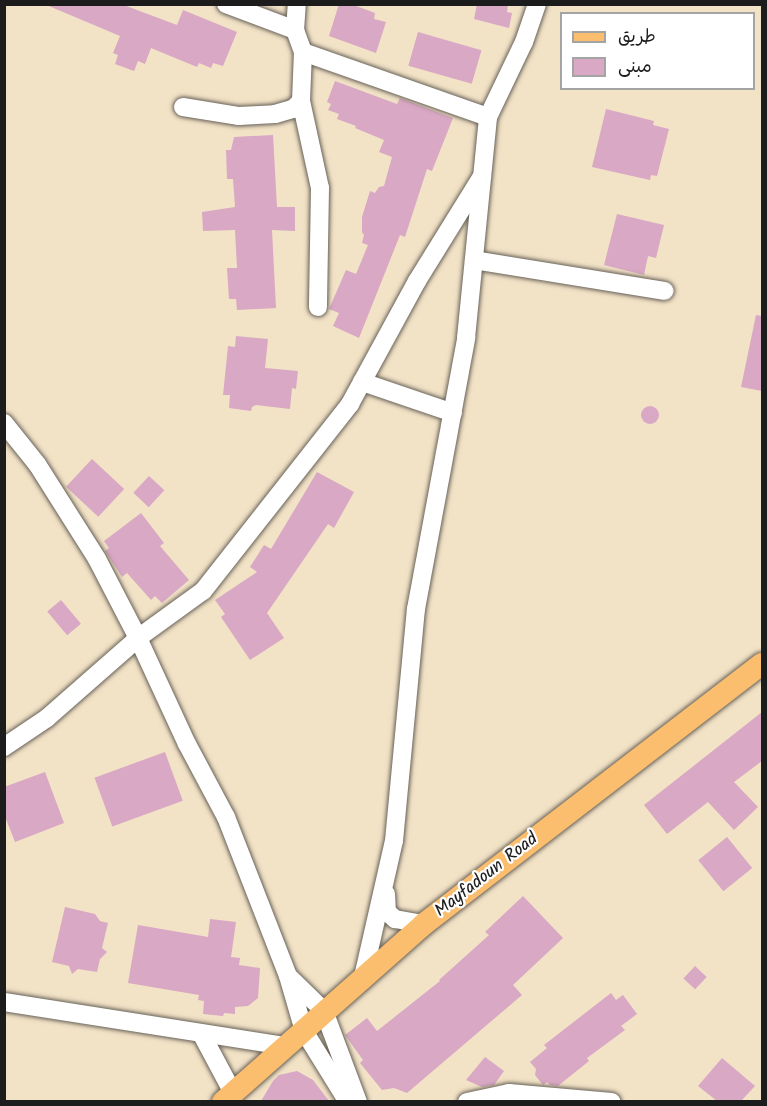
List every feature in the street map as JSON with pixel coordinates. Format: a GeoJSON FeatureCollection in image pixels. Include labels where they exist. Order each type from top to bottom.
{"type":"FeatureCollection","features":[{"type":"Feature","properties":{"kind":"main road","name":"Mayfadoun Road"},"geometry":{"type":"LineString","coordinates":[[228,1097],[424,924],[762,664]]}},
{"type":"Feature","properties":{"kind":"street"},"geometry":{"type":"LineString","coordinates":[[226,4],[295,30]]}},
{"type":"Feature","properties":{"kind":"street"},"geometry":{"type":"LineString","coordinates":[[297,4],[295,30],[303,52],[301,101],[320,188],[318,307]]}},
{"type":"Feature","properties":{"kind":"street"},"geometry":{"type":"LineString","coordinates":[[363,977],[385,883],[399,802],[416,609],[466,338],[488,117],[524,42],[537,4]]}},
{"type":"Feature","properties":{"kind":"street"},"geometry":{"type":"LineString","coordinates":[[303,52],[488,117]]}},
{"type":"Feature","properties":{"kind":"street"},"geometry":{"type":"LineString","coordinates":[[183,107],[239,116],[275,114],[293,109],[301,101]]}},
{"type":"Feature","properties":{"kind":"street"},"geometry":{"type":"LineString","coordinates":[[4,747],[47,718],[138,638],[203,591],[350,404],[417,281],[484,172]]}},
{"type":"Feature","properties":{"kind":"street"},"geometry":{"type":"LineString","coordinates":[[474,260],[665,291]]}},
{"type":"Feature","properties":{"kind":"street"},"geometry":{"type":"LineString","coordinates":[[362,382],[453,413]]}},
{"type":"Feature","properties":{"kind":"street"},"geometry":{"type":"LineString","coordinates":[[4,423],[37,464],[97,559],[138,638],[187,744],[226,817],[288,976],[303,1031],[348,1101]]}},
{"type":"Feature","properties":{"kind":"street"},"geometry":{"type":"LineString","coordinates":[[385,883],[387,912],[395,919],[424,924]]}},
{"type":"Feature","properties":{"kind":"street"},"geometry":{"type":"LineString","coordinates":[[288,976],[324,1011],[358,1101]]}},
{"type":"Feature","properties":{"kind":"street"},"geometry":{"type":"LineString","coordinates":[[4,1002],[286,1046]]}},
{"type":"Feature","properties":{"kind":"street"},"geometry":{"type":"LineString","coordinates":[[201,1033],[228,1097]]}},
{"type":"Feature","properties":{"kind":"street"},"geometry":{"type":"LineString","coordinates":[[467,1101],[509,1093],[612,1101]]}},
{"type":"Feature","properties":{"kind":"building"},"geometry":{"type":"Polygon","coordinates":[[[44,4],[121,4],[177,25],[183,10],[237,32],[223,66],[213,63],[211,68],[199,63],[197,67],[151,48],[145,64],[138,61],[134,71],[115,64],[118,55],[113,53],[120,36],[44,4]]]}},
{"type":"Feature","properties":{"kind":"building"},"geometry":{"type":"Polygon","coordinates":[[[339,4],[351,4],[375,13],[374,19],[386,22],[376,53],[329,36],[339,4]]]}},
{"type":"Feature","properties":{"kind":"building"},"geometry":{"type":"Polygon","coordinates":[[[477,4],[508,4],[507,12],[512,13],[509,28],[474,19],[477,4]]]}},
{"type":"Feature","properties":{"kind":"building"},"geometry":{"type":"Polygon","coordinates":[[[418,32],[481,50],[472,84],[408,66],[418,32]]]}},
{"type":"Feature","properties":{"kind":"building"},"geometry":{"type":"Polygon","coordinates":[[[335,81],[397,104],[400,98],[453,118],[432,171],[427,169],[405,237],[400,235],[359,338],[333,326],[339,313],[329,309],[346,270],[356,274],[368,245],[362,243],[364,235],[362,217],[370,191],[375,193],[379,187],[384,186],[392,157],[379,152],[384,140],[337,119],[339,114],[328,110],[331,104],[327,102],[335,81]]]}},
{"type":"Feature","properties":{"kind":"building"},"geometry":{"type":"Polygon","coordinates":[[[606,109],[654,121],[653,125],[669,129],[657,176],[651,175],[650,180],[592,167],[606,109]]]}},
{"type":"Feature","properties":{"kind":"building"},"geometry":{"type":"Polygon","coordinates":[[[273,135],[277,207],[295,207],[295,231],[272,230],[276,308],[237,310],[236,299],[229,299],[227,268],[237,268],[235,230],[203,231],[202,212],[235,207],[233,179],[227,179],[226,150],[231,150],[234,137],[273,135]]]}},
{"type":"Feature","properties":{"kind":"building"},"geometry":{"type":"Polygon","coordinates":[[[617,214],[664,225],[656,258],[648,256],[644,275],[604,265],[617,214]]]}},
{"type":"Feature","properties":{"kind":"building"},"geometry":{"type":"Polygon","coordinates":[[[756,315],[762,316],[762,391],[741,387],[756,315]]]}},
{"type":"Feature","properties":{"kind":"building"},"geometry":{"type":"Polygon","coordinates":[[[236,336],[268,339],[265,368],[298,371],[296,389],[292,388],[290,409],[256,405],[251,411],[229,408],[230,395],[223,395],[228,346],[235,347],[236,336]]]}},
{"type":"Feature","properties":{"kind":"building"},"geometry":{"type":"Polygon","coordinates":[[[646,406],[654,406],[659,411],[657,422],[646,424],[641,419],[641,411],[646,406]]]}},
{"type":"Feature","properties":{"kind":"building"},"geometry":{"type":"Polygon","coordinates":[[[92,459],[124,489],[98,517],[66,487],[92,459]]]}},
{"type":"Feature","properties":{"kind":"building"},"geometry":{"type":"Polygon","coordinates":[[[317,472],[354,492],[334,528],[328,524],[267,613],[284,638],[250,660],[221,617],[225,614],[215,600],[257,572],[250,567],[264,545],[271,549],[317,472]]]}},
{"type":"Feature","properties":{"kind":"building"},"geometry":{"type":"Polygon","coordinates":[[[149,476],[164,490],[149,507],[133,493],[149,476]]]}},
{"type":"Feature","properties":{"kind":"building"},"geometry":{"type":"Polygon","coordinates":[[[141,513],[164,543],[160,546],[189,580],[162,603],[155,596],[151,600],[127,573],[122,577],[105,551],[109,548],[104,541],[141,513]]]}},
{"type":"Feature","properties":{"kind":"building"},"geometry":{"type":"Polygon","coordinates":[[[61,600],[81,624],[67,635],[47,612],[61,600]]]}},
{"type":"Feature","properties":{"kind":"building"},"geometry":{"type":"Polygon","coordinates":[[[762,712],[762,761],[734,782],[758,807],[734,830],[708,802],[667,834],[644,805],[762,712]]]}},
{"type":"Feature","properties":{"kind":"building"},"geometry":{"type":"Polygon","coordinates":[[[165,752],[183,801],[112,827],[95,778],[165,752]]]}},
{"type":"Feature","properties":{"kind":"building"},"geometry":{"type":"Polygon","coordinates":[[[45,772],[64,823],[15,842],[4,814],[4,787],[45,772]]]}},
{"type":"Feature","properties":{"kind":"building"},"geometry":{"type":"Polygon","coordinates":[[[727,837],[752,868],[723,891],[698,860],[727,837]]]}},
{"type":"Feature","properties":{"kind":"building"},"geometry":{"type":"Polygon","coordinates":[[[523,896],[563,938],[513,985],[522,995],[407,1093],[394,1088],[382,1090],[360,1063],[363,1060],[345,1035],[367,1018],[377,1031],[440,981],[489,935],[485,932],[523,896]]]}},
{"type":"Feature","properties":{"kind":"building"},"geometry":{"type":"Polygon","coordinates":[[[65,907],[95,914],[100,921],[108,923],[102,948],[107,952],[100,959],[97,972],[78,969],[72,974],[69,966],[52,962],[65,907]]]}},
{"type":"Feature","properties":{"kind":"building"},"geometry":{"type":"Polygon","coordinates":[[[210,919],[236,922],[231,957],[240,958],[239,965],[260,968],[258,998],[248,1006],[235,1007],[235,1014],[224,1013],[223,1016],[203,1014],[204,1001],[198,1000],[199,995],[128,983],[138,925],[208,937],[210,919]]]}},
{"type":"Feature","properties":{"kind":"building"},"geometry":{"type":"Polygon","coordinates":[[[695,966],[707,977],[695,989],[683,978],[695,966]]]}},
{"type":"Feature","properties":{"kind":"building"},"geometry":{"type":"Polygon","coordinates":[[[611,993],[616,1000],[623,995],[637,1014],[621,1026],[625,1030],[587,1058],[589,1061],[558,1086],[547,1082],[543,1085],[535,1075],[536,1069],[530,1062],[547,1048],[544,1045],[611,993]]]}},
{"type":"Feature","properties":{"kind":"building"},"geometry":{"type":"Polygon","coordinates":[[[485,1057],[504,1071],[494,1085],[482,1087],[466,1080],[485,1057]]]}},
{"type":"Feature","properties":{"kind":"building"},"geometry":{"type":"Polygon","coordinates":[[[722,1058],[755,1086],[741,1101],[717,1101],[698,1086],[722,1058]]]}},
{"type":"Feature","properties":{"kind":"building"},"geometry":{"type":"Polygon","coordinates":[[[297,1071],[313,1080],[329,1101],[261,1101],[279,1075],[297,1071]]]}}]}
